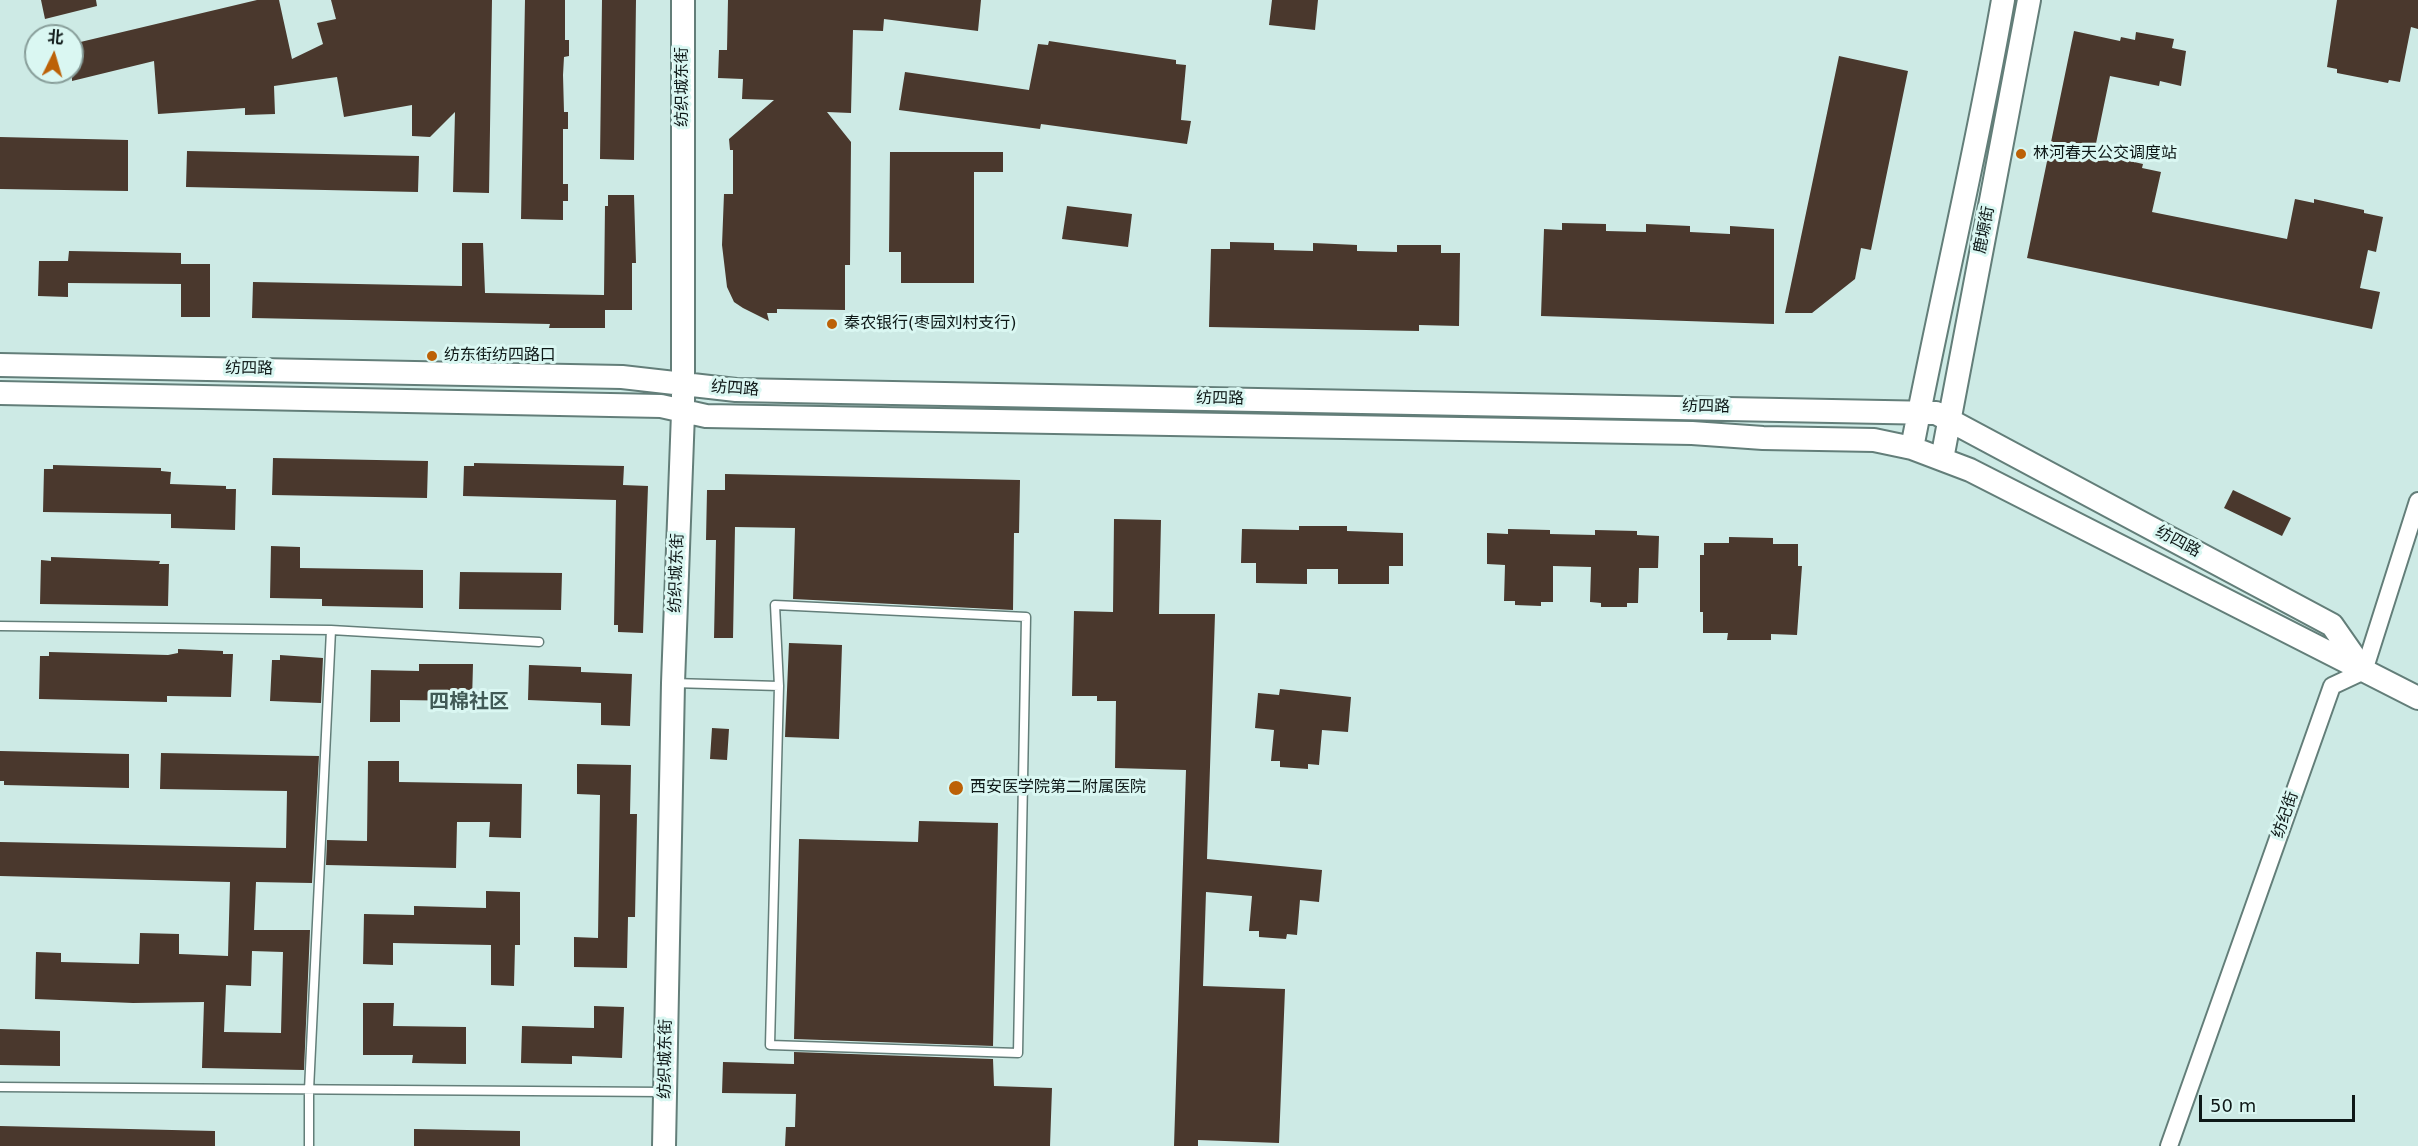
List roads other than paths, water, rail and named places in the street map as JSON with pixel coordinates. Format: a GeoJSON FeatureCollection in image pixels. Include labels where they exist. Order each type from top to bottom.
{"type":"FeatureCollection","features":[{"type":"Feature","properties":{"kind":"street","name":"纺织城东街"},"geometry":{"type":"LineString","coordinates":[[664,1146],[673,683],[684,384],[683,0]]}},
{"type":"Feature","properties":{"kind":"street","name":"鹿塬街"},"geometry":{"type":"LineString","coordinates":[[1912,448],[1955,236],[1966,196],[2002,0]]}},
{"type":"Feature","properties":{"kind":"street","name":"鹿塬街"},"geometry":{"type":"LineString","coordinates":[[1942,459],[2029,0]]}},
{"type":"Feature","properties":{"kind":"street","name":"纺四路"},"geometry":{"type":"LineString","coordinates":[[0,365],[622,377],[736,390],[1936,413],[2332,625],[2364,671]]}},
{"type":"Feature","properties":{"kind":"street","name":"纺四路"},"geometry":{"type":"LineString","coordinates":[[0,393],[661,406],[683,413],[706,416],[1692,433],[1763,438],[1874,440],[1912,448],[1970,470],[2418,698]]}},
{"type":"Feature","properties":{"kind":"street"},"geometry":{"type":"LineString","coordinates":[[2364,671],[2418,501]]}},
{"type":"Feature","properties":{"kind":"street","name":"纺纪街"},"geometry":{"type":"LineString","coordinates":[[2169,1146],[2332,686],[2364,671]]}},
{"type":"Feature","properties":{"kind":"lane"},"geometry":{"type":"LineString","coordinates":[[775,606],[1026,617],[1018,1053],[771,1045],[779,686],[775,606]]}},
{"type":"Feature","properties":{"kind":"lane"},"geometry":{"type":"LineString","coordinates":[[0,626],[331,630],[539,642]]}},
{"type":"Feature","properties":{"kind":"lane"},"geometry":{"type":"LineString","coordinates":[[309,1146],[309,1090],[331,630]]}},
{"type":"Feature","properties":{"kind":"lane"},"geometry":{"type":"LineString","coordinates":[[673,683],[779,686]]}},
{"type":"Feature","properties":{"kind":"lane"},"geometry":{"type":"LineString","coordinates":[[0,1087],[665,1092]]}},
{"type":"Feature","properties":{"kind":"place","name":"林河春天公交调度站"},"geometry":{"type":"Point","coordinates":[2021,154]}},
{"type":"Feature","properties":{"kind":"place","name":"秦农银行(枣园刘村支行)"},"geometry":{"type":"Point","coordinates":[832,324]}},
{"type":"Feature","properties":{"kind":"place","name":"纺东街纺四路口"},"geometry":{"type":"Point","coordinates":[432,356]}},
{"type":"Feature","properties":{"kind":"place","name":"西安医学院第二附属医院"},"geometry":{"type":"Point","coordinates":[956,788]}},
{"type":"Feature","properties":{"kind":"district","name":"四棉社区"},"geometry":{"type":"Point","coordinates":[469,703]}}]}
